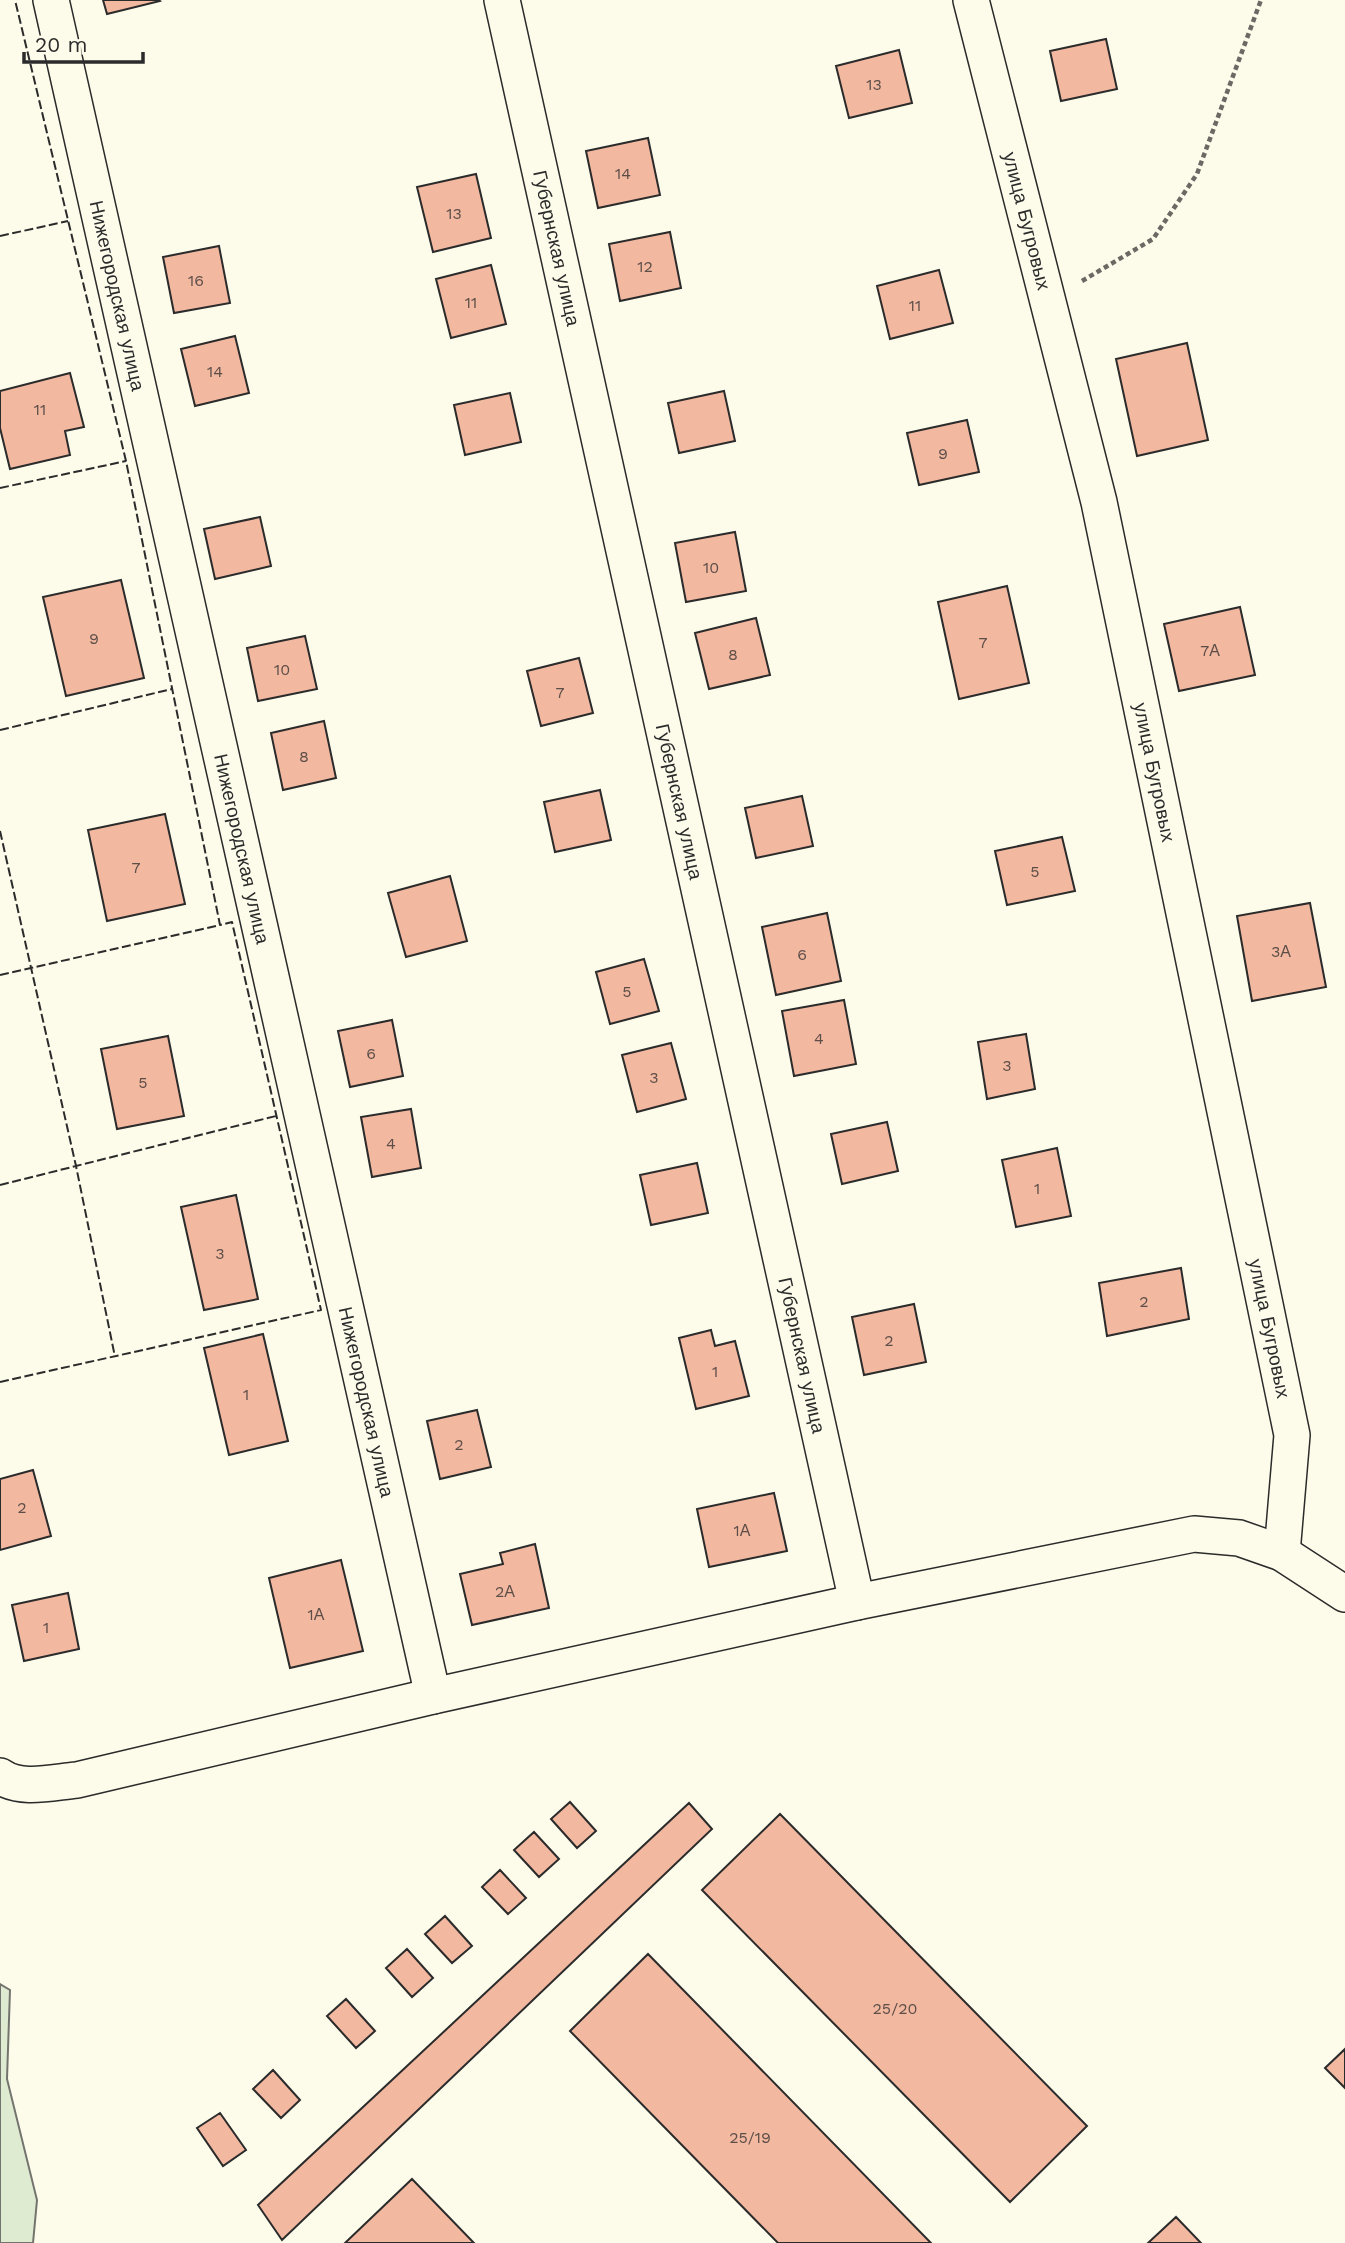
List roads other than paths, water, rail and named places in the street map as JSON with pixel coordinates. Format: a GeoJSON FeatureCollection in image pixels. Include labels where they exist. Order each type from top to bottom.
{"type":"FeatureCollection","features":[{"type":"Feature","properties":{"kind":"street","name":"Нижегородская улица"},"geometry":{"type":"LineString","coordinates":[[51,0],[433,1696]]}},
{"type":"Feature","properties":{"kind":"street","name":"Губернская улица"},"geometry":{"type":"LineString","coordinates":[[502,0],[857,1602]]}},
{"type":"Feature","properties":{"kind":"street","name":"улица Бугровых"},"geometry":{"type":"LineString","coordinates":[[971,0],[1100,502],[1292,1434],[1282,1553]]}},
{"type":"Feature","properties":{"kind":"street"},"geometry":{"type":"LineString","coordinates":[[2,1778],[25,1784],[77,1780],[433,1696],[857,1602],[1194,1534],[1239,1538],[1282,1553],[1345,1594]]}}]}
